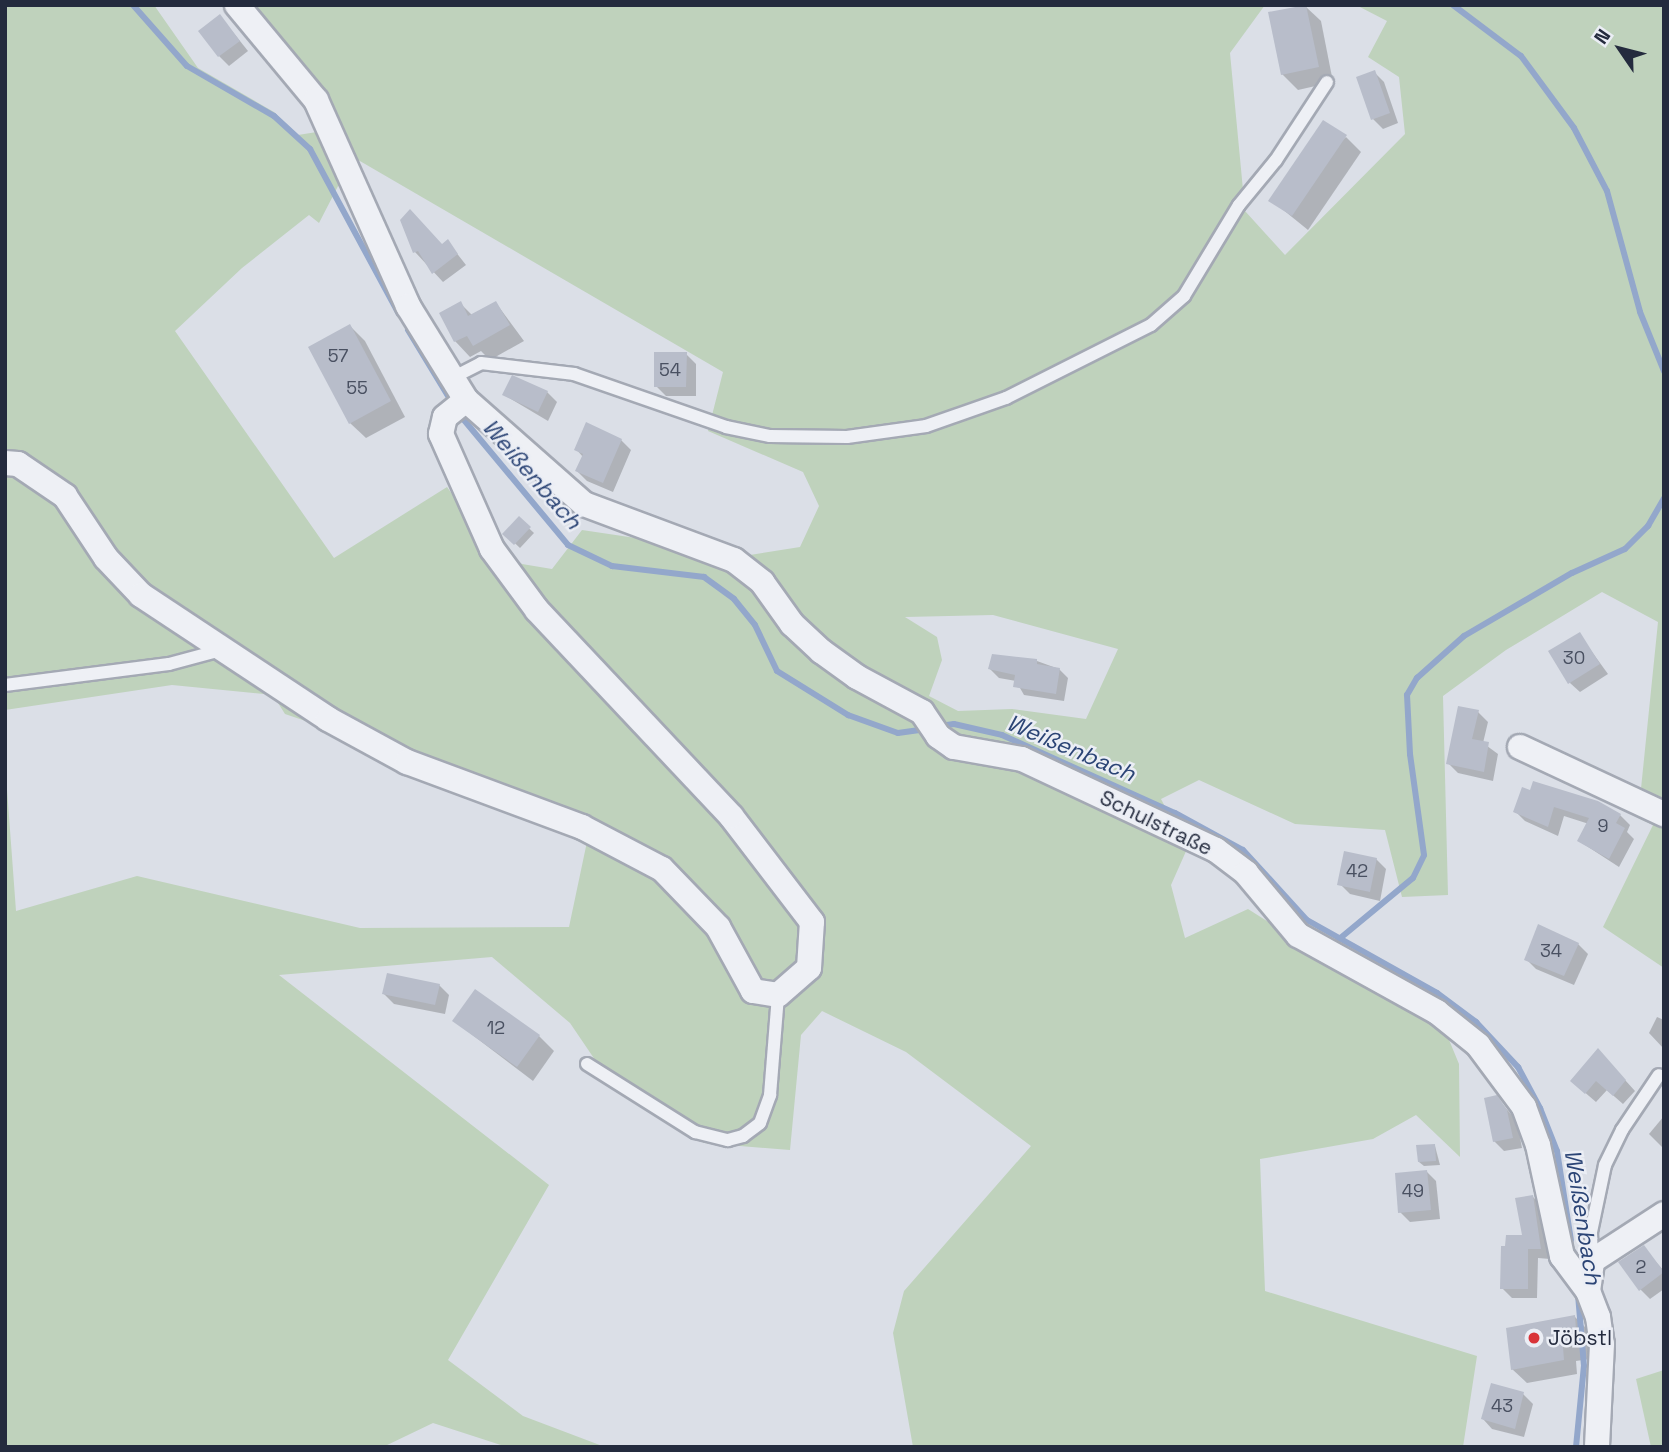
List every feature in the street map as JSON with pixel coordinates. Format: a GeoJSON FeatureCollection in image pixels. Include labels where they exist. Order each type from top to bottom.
{"type":"FeatureCollection","features":[{"type":"Feature","properties":{"kind":"street"},"geometry":{"type":"LineString","coordinates":[[5,463],[18,464],[65,496],[106,558],[141,596],[221,650],[407,762],[582,827],[662,869],[718,927],[753,991],[778,995],[809,968],[812,922],[731,816],[537,610],[492,549],[441,434],[458,407],[454,377],[408,306],[316,100],[237,5]]}},
{"type":"Feature","properties":{"kind":"street","name":"Schulstraße"},"geometry":{"type":"LineString","coordinates":[[458,407],[584,504],[734,560],[762,582],[792,624],[821,652],[857,677],[922,712],[938,736],[954,747],[1022,759],[1216,850],[1246,873],[1298,935],[1437,1012],[1478,1045],[1506,1077],[1524,1107],[1538,1145],[1562,1256],[1583,1276],[1598,1317],[1602,1344],[1597,1447]]}},
{"type":"Feature","properties":{"kind":"street"},"geometry":{"type":"LineString","coordinates":[[1520,747],[1664,814]]}},
{"type":"Feature","properties":{"kind":"street"},"geometry":{"type":"LineString","coordinates":[[1583,1276],[1664,1214]]}},
{"type":"Feature","properties":{"kind":"lane"},"geometry":{"type":"LineString","coordinates":[[454,377],[481,363],[574,374],[726,427],[770,436],[847,437],[937,422],[1006,398],[1151,325],[1184,296],[1239,205],[1276,160],[1327,82]]}},
{"type":"Feature","properties":{"kind":"lane"},"geometry":{"type":"LineString","coordinates":[[5,685],[169,664],[221,650]]}},
{"type":"Feature","properties":{"kind":"lane"},"geometry":{"type":"LineString","coordinates":[[587,1064],[695,1132],[728,1140],[743,1136],[760,1123],[769,1095],[778,995]]}},
{"type":"Feature","properties":{"kind":"lane"},"geometry":{"type":"LineString","coordinates":[[1583,1276],[1605,1165],[1622,1130],[1659,1076]]}},
{"type":"Feature","properties":{"kind":"green space"},"geometry":{"type":"Polygon","coordinates":[[[5,5],[154,5],[198,68],[274,112],[298,135],[323,131],[242,20],[226,5],[1265,5],[1230,53],[1245,211],[1285,255],[1405,134],[1399,77],[1368,57],[1387,21],[1356,5],[1664,5],[1664,968],[1603,927],[1653,825],[1638,818],[1658,622],[1602,592],[1506,650],[1443,696],[1448,895],[1402,897],[1385,830],[1295,824],[1199,780],[1161,799],[1187,849],[1171,885],[1185,938],[1248,909],[1447,1035],[1459,1064],[1460,1157],[1416,1115],[1373,1139],[1260,1159],[1265,1291],[1477,1356],[1463,1447],[913,1447],[893,1333],[904,1291],[1031,1146],[906,1052],[822,1011],[801,1035],[790,1150],[704,1143],[608,1079],[570,1023],[492,957],[279,975],[549,1185],[448,1360],[523,1416],[605,1447],[507,1447],[433,1423],[383,1447],[5,1447],[5,762],[16,911],[137,876],[360,928],[569,927],[592,818],[285,714],[273,695],[172,685],[5,710],[5,5]],[[353,157],[319,223],[309,215],[242,268],[175,331],[334,558],[447,487],[478,530],[522,564],[552,569],[582,530],[750,555],[800,547],[819,506],[803,472],[708,431],[723,372],[353,157]],[[993,615],[905,617],[937,637],[942,660],[929,696],[958,711],[1012,709],[1086,719],[1118,649],[993,615]]]}},
{"type":"Feature","properties":{"kind":"green space"},"geometry":{"type":"Polygon","coordinates":[[[1664,1370],[1664,1447],[1651,1447],[1636,1379],[1664,1370]]]}},
{"type":"Feature","properties":{"kind":"building"},"geometry":{"type":"Polygon","coordinates":[[[1306,5],[1319,67],[1281,75],[1268,12],[1306,5]]]}},
{"type":"Feature","properties":{"kind":"building"},"geometry":{"type":"Polygon","coordinates":[[[220,14],[240,41],[218,57],[198,31],[220,14]]]}},
{"type":"Feature","properties":{"kind":"building"},"geometry":{"type":"Polygon","coordinates":[[[1375,70],[1390,113],[1371,120],[1356,77],[1375,70]]]}},
{"type":"Feature","properties":{"kind":"building"},"geometry":{"type":"Polygon","coordinates":[[[1323,120],[1347,135],[1292,216],[1268,201],[1323,120]]]}},
{"type":"Feature","properties":{"kind":"building"},"geometry":{"type":"Polygon","coordinates":[[[410,209],[442,244],[448,239],[458,254],[432,274],[418,251],[413,253],[400,220],[410,209]]]}},
{"type":"Feature","properties":{"kind":"building"},"geometry":{"type":"Polygon","coordinates":[[[461,301],[468,316],[496,301],[510,325],[473,346],[467,336],[454,342],[439,313],[461,301]]]}},
{"type":"Feature","properties":{"kind":"building"},"geometry":{"type":"Polygon","coordinates":[[[350,324],[391,401],[349,424],[308,347],[350,324]]]}},
{"type":"Feature","properties":{"kind":"building"},"geometry":{"type":"Polygon","coordinates":[[[654,352],[687,352],[686,387],[654,387],[654,352]]]}},
{"type":"Feature","properties":{"kind":"building"},"geometry":{"type":"Polygon","coordinates":[[[512,375],[548,391],[538,412],[502,395],[512,375]]]}},
{"type":"Feature","properties":{"kind":"building"},"geometry":{"type":"Polygon","coordinates":[[[586,422],[622,439],[603,483],[575,471],[583,454],[574,450],[586,422]]]}},
{"type":"Feature","properties":{"kind":"building"},"geometry":{"type":"Polygon","coordinates":[[[519,516],[531,527],[514,545],[502,534],[519,516]]]}},
{"type":"Feature","properties":{"kind":"building"},"geometry":{"type":"Polygon","coordinates":[[[1580,632],[1600,664],[1568,684],[1548,651],[1580,632]]]}},
{"type":"Feature","properties":{"kind":"building"},"geometry":{"type":"Polygon","coordinates":[[[992,654],[1037,659],[1037,664],[1060,668],[1056,694],[1013,687],[1015,675],[988,669],[992,654]]]}},
{"type":"Feature","properties":{"kind":"building"},"geometry":{"type":"Polygon","coordinates":[[[1458,706],[1479,710],[1472,739],[1489,742],[1484,772],[1446,764],[1458,706]]]}},
{"type":"Feature","properties":{"kind":"building"},"geometry":{"type":"Polygon","coordinates":[[[1533,781],[1598,801],[1621,814],[1616,823],[1625,828],[1609,859],[1577,841],[1589,818],[1554,807],[1548,827],[1513,812],[1522,787],[1530,790],[1533,781]]]}},
{"type":"Feature","properties":{"kind":"building"},"geometry":{"type":"Polygon","coordinates":[[[1344,851],[1377,858],[1370,892],[1337,885],[1344,851]]]}},
{"type":"Feature","properties":{"kind":"building"},"geometry":{"type":"Polygon","coordinates":[[[1538,924],[1579,943],[1564,976],[1524,960],[1538,924]]]}},
{"type":"Feature","properties":{"kind":"building"},"geometry":{"type":"Polygon","coordinates":[[[387,973],[440,984],[435,1005],[382,994],[387,973]]]}},
{"type":"Feature","properties":{"kind":"building"},"geometry":{"type":"Polygon","coordinates":[[[475,989],[540,1035],[517,1067],[452,1021],[475,989]]]}},
{"type":"Feature","properties":{"kind":"building"},"geometry":{"type":"Polygon","coordinates":[[[1598,1048],[1626,1080],[1613,1096],[1596,1081],[1585,1094],[1570,1081],[1598,1048]]]}},
{"type":"Feature","properties":{"kind":"building"},"geometry":{"type":"Polygon","coordinates":[[[1497,1095],[1507,1110],[1513,1138],[1493,1142],[1484,1098],[1497,1095]]]}},
{"type":"Feature","properties":{"kind":"building"},"geometry":{"type":"Polygon","coordinates":[[[1435,1144],[1436,1161],[1418,1162],[1416,1145],[1435,1144]]]}},
{"type":"Feature","properties":{"kind":"building"},"geometry":{"type":"Polygon","coordinates":[[[1427,1170],[1431,1210],[1398,1213],[1395,1173],[1427,1170]]]}},
{"type":"Feature","properties":{"kind":"building"},"geometry":{"type":"Polygon","coordinates":[[[1533,1195],[1541,1249],[1528,1249],[1528,1289],[1500,1289],[1501,1246],[1505,1246],[1506,1235],[1522,1235],[1515,1198],[1533,1195]]]}},
{"type":"Feature","properties":{"kind":"building"},"geometry":{"type":"Polygon","coordinates":[[[1644,1245],[1664,1272],[1639,1291],[1618,1262],[1644,1245]]]}},
{"type":"Feature","properties":{"kind":"building","name":"Jöbstl"},"geometry":{"type":"Polygon","coordinates":[[[1575,1315],[1577,1345],[1563,1347],[1564,1360],[1511,1370],[1506,1328],[1575,1315]]]}},
{"type":"Feature","properties":{"kind":"building"},"geometry":{"type":"Polygon","coordinates":[[[1491,1383],[1524,1392],[1515,1429],[1481,1419],[1491,1383]]]}},
{"type":"Feature","properties":{"kind":"waterway","name":"Weißenbach"},"geometry":{"type":"LineString","coordinates":[[133,5],[187,66],[274,116],[310,149],[399,314]]}},
{"type":"Feature","properties":{"kind":"waterway"},"geometry":{"type":"LineString","coordinates":[[1453,5],[1521,56],[1574,128],[1607,191],[1640,312],[1664,371]]}},
{"type":"Feature","properties":{"kind":"waterway","name":"Weißenbach"},"geometry":{"type":"LineString","coordinates":[[408,330],[453,404]]}},
{"type":"Feature","properties":{"kind":"waterway","name":"Weißenbach"},"geometry":{"type":"LineString","coordinates":[[459,414],[568,545],[612,566],[704,577],[734,599],[755,625],[777,671],[848,715],[898,733],[925,729]]}},
{"type":"Feature","properties":{"kind":"waterway"},"geometry":{"type":"LineString","coordinates":[[1338,940],[1413,878],[1424,855],[1410,754],[1407,695],[1417,678],[1464,636],[1572,573],[1625,549],[1648,526],[1664,498]]}},
{"type":"Feature","properties":{"kind":"waterway","name":"Weißenbach"},"geometry":{"type":"LineString","coordinates":[[940,726],[954,724],[1002,735],[1175,813],[1243,850],[1307,920],[1437,993],[1476,1022],[1518,1067],[1540,1108],[1557,1151],[1571,1240]]}},
{"type":"Feature","properties":{"kind":"waterway","name":"Weißenbach"},"geometry":{"type":"LineString","coordinates":[[1576,1447],[1584,1366],[1578,1295]]}},
{"type":"Feature","properties":{"kind":"place","name":"Jöbstl"},"geometry":{"type":"Point","coordinates":[1534,1338]}}]}
